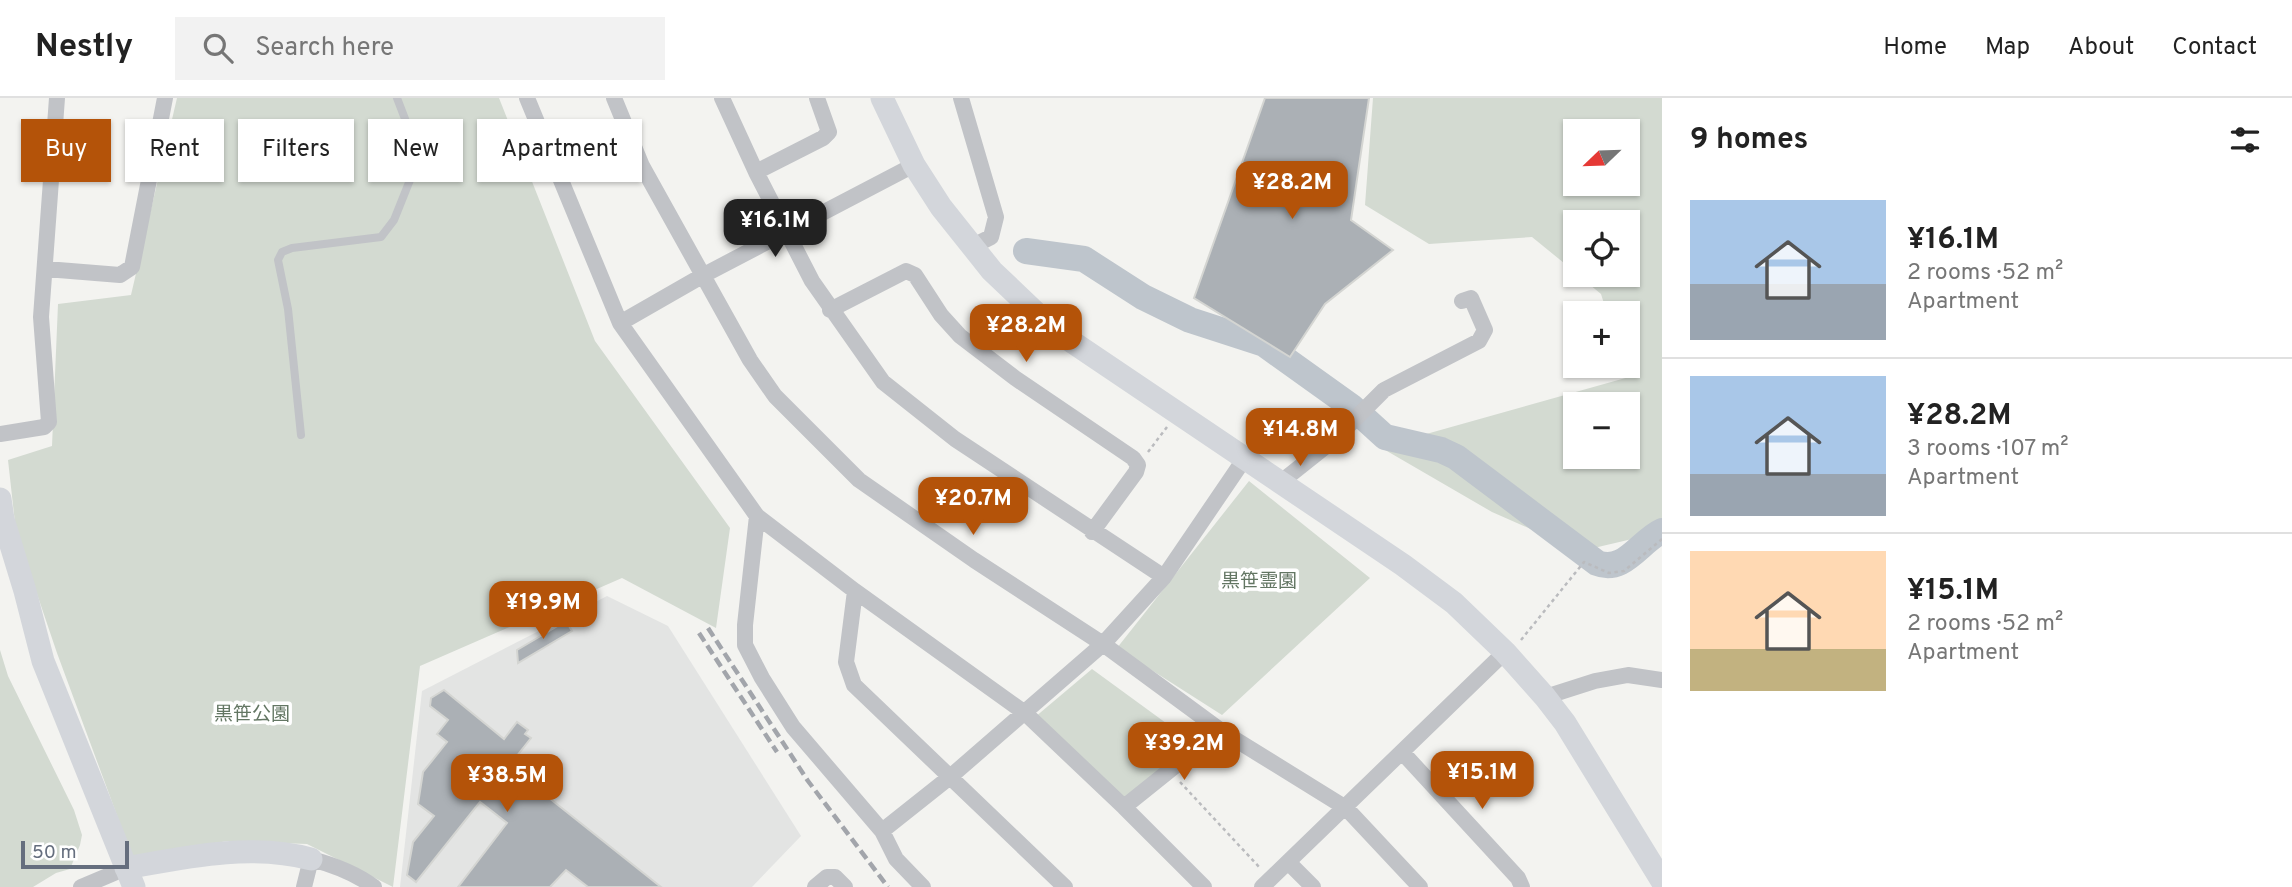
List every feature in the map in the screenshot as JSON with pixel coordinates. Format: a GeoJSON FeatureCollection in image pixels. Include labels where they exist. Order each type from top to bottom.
{"type":"FeatureCollection","features":[{"type":"Feature","properties":{"kind":"street"},"geometry":{"type":"LineString","coordinates":[[0,435],[44,427],[49,422],[41,317],[57,98]]}},
{"type":"Feature","properties":{"kind":"street"},"geometry":{"type":"LineString","coordinates":[[46,270],[120,275],[132,267],[165,98]]}},
{"type":"Feature","properties":{"kind":"street"},"geometry":{"type":"LineString","coordinates":[[527,98],[620,323],[757,516],[855,591],[1025,713],[1205,887]]}},
{"type":"Feature","properties":{"kind":"street"},"geometry":{"type":"LineString","coordinates":[[614,98],[642,166],[750,360],[775,396],[859,480],[974,561],[1104,644],[1220,730],[1346,808],[1420,887]]}},
{"type":"Feature","properties":{"kind":"street"},"geometry":{"type":"LineString","coordinates":[[722,98],[756,173],[812,281],[883,382],[955,439],[1164,578]]}},
{"type":"Feature","properties":{"kind":"street"},"geometry":{"type":"LineString","coordinates":[[756,173],[823,138],[829,132],[817,98]]}},
{"type":"Feature","properties":{"kind":"street"},"geometry":{"type":"LineString","coordinates":[[882,98],[914,165],[941,206],[992,271],[1053,329],[1403,565],[1454,603],[1505,652],[1565,723],[1662,881]]}},
{"type":"Feature","properties":{"kind":"street"},"geometry":{"type":"LineString","coordinates":[[961,98],[996,217],[991,237],[973,246]]}},
{"type":"Feature","properties":{"kind":"street"},"geometry":{"type":"LineString","coordinates":[[620,323],[702,276],[914,165]]}},
{"type":"Feature","properties":{"kind":"street"},"geometry":{"type":"LineString","coordinates":[[830,310],[906,271],[915,275],[941,315],[960,337],[1133,458],[1138,465],[1136,472],[1092,532]]}},
{"type":"Feature","properties":{"kind":"street"},"geometry":{"type":"LineString","coordinates":[[1281,482],[1335,439],[1384,390],[1479,341],[1485,330],[1471,298],[1462,301]]}},
{"type":"Feature","properties":{"kind":"street"},"geometry":{"type":"LineString","coordinates":[[882,831],[950,777],[1104,644],[1164,578],[1245,458]]}},
{"type":"Feature","properties":{"kind":"street"},"geometry":{"type":"LineString","coordinates":[[0,499],[3,519],[43,661],[130,878]]}},
{"type":"Feature","properties":{"kind":"street"},"geometry":{"type":"LineString","coordinates":[[757,516],[745,645],[793,727],[882,831],[896,859],[923,887]]}},
{"type":"Feature","properties":{"kind":"street"},"geometry":{"type":"LineString","coordinates":[[855,591],[846,662],[854,685],[1065,887]]}},
{"type":"Feature","properties":{"kind":"street"},"geometry":{"type":"LineString","coordinates":[[1267,883],[1505,652]]}},
{"type":"Feature","properties":{"kind":"street"},"geometry":{"type":"LineString","coordinates":[[1545,697],[1595,681],[1628,675],[1662,680]]}},
{"type":"Feature","properties":{"kind":"street"},"geometry":{"type":"LineString","coordinates":[[1124,807],[1220,730]]}},
{"type":"Feature","properties":{"kind":"street"},"geometry":{"type":"LineString","coordinates":[[1402,752],[1518,877],[1522,887]]}},
{"type":"Feature","properties":{"kind":"street"},"geometry":{"type":"LineString","coordinates":[[81,887],[247,850],[284,853],[312,859],[351,873],[374,887]]}},
{"type":"Feature","properties":{"kind":"street"},"geometry":{"type":"LineString","coordinates":[[304,887],[312,859]]}},
{"type":"Feature","properties":{"kind":"street"},"geometry":{"type":"LineString","coordinates":[[1288,863],[1313,887]]}},
{"type":"Feature","properties":{"kind":"street"},"geometry":{"type":"LineString","coordinates":[[815,887],[827,877],[835,877],[845,887]]}},
{"type":"Feature","properties":{"kind":"lane"},"geometry":{"type":"LineString","coordinates":[[301,435],[288,309],[278,260],[282,252],[292,248],[381,237],[394,220],[416,165],[417,150],[397,98]]}},
{"type":"Feature","properties":{"kind":"path"},"geometry":{"type":"LineString","coordinates":[[1138,465],[1178,413]]}},
{"type":"Feature","properties":{"kind":"path"},"geometry":{"type":"LineString","coordinates":[[1505,652],[1520,641],[1584,562],[1609,573],[1624,571],[1662,539]]}},
{"type":"Feature","properties":{"kind":"path"},"geometry":{"type":"LineString","coordinates":[[1169,770],[1267,883]]}},
{"type":"Feature","properties":{"kind":"shaded area"},"geometry":{"type":"Polygon","coordinates":[[[607,596],[668,626],[801,836],[752,887],[400,887],[422,691],[607,596]]]}},
{"type":"Feature","properties":{"kind":"green space","name":"黒笹公園"},"geometry":{"type":"Polygon","coordinates":[[[177,98],[499,98],[507,119],[477,119],[477,182],[532,182],[595,341],[730,528],[716,628],[622,578],[420,666],[393,887],[307,844],[228,841],[132,856],[57,653],[16,532],[8,460],[52,446],[58,304],[131,295],[157,182],[224,182],[224,119],[172,119],[177,98]]]}},
{"type":"Feature","properties":{"kind":"green space"},"geometry":{"type":"Polygon","coordinates":[[[1373,98],[1662,98],[1662,532],[1581,551],[1492,512],[1380,447],[1563,396],[1563,469],[1640,469],[1640,392],[1576,392],[1625,378],[1640,378],[1640,301],[1603,301],[1601,294],[1593,287],[1640,287],[1640,210],[1563,210],[1563,262],[1532,237],[1429,244],[1365,205],[1373,98]]]}},
{"type":"Feature","properties":{"kind":"green space","name":"黒笹霊園"},"geometry":{"type":"Polygon","coordinates":[[[1249,481],[1370,578],[1222,715],[1117,648],[1249,481]]]}},
{"type":"Feature","properties":{"kind":"green space"},"geometry":{"type":"Polygon","coordinates":[[[0,650],[8,676],[74,810],[82,835],[70,869],[56,873],[33,887],[0,887],[0,650]]]}},
{"type":"Feature","properties":{"kind":"green space"},"geometry":{"type":"Polygon","coordinates":[[[1092,669],[1192,742],[1124,807],[1028,723],[1092,669]]]}},
{"type":"Feature","properties":{"kind":"building"},"geometry":{"type":"Polygon","coordinates":[[[1265,98],[1369,98],[1351,220],[1393,250],[1325,304],[1290,357],[1194,298],[1265,98]]]}},
{"type":"Feature","properties":{"kind":"building"},"geometry":{"type":"Polygon","coordinates":[[[566,621],[572,631],[518,663],[517,650],[566,621]]]}},
{"type":"Feature","properties":{"kind":"building"},"geometry":{"type":"Polygon","coordinates":[[[444,690],[504,739],[517,722],[528,730],[525,734],[531,738],[509,766],[661,887],[588,887],[566,870],[550,887],[458,887],[507,823],[480,802],[416,882],[407,875],[413,842],[434,816],[418,804],[423,772],[447,742],[437,734],[448,720],[430,706],[431,698],[444,690]]]}},
{"type":"Feature","properties":{"kind":"waterway"},"geometry":{"type":"LineString","coordinates":[[1026,251],[1084,259],[1143,297],[1190,320],[1264,344],[1352,407],[1385,437],[1441,450],[1456,457],[1597,563],[1607,565],[1624,560],[1662,531]]}},
{"type":"Feature","properties":{"kind":"railway"},"geometry":{"type":"LineString","coordinates":[[708,628],[808,781],[888,887]]}},
{"type":"Feature","properties":{"kind":"railway"},"geometry":{"type":"LineString","coordinates":[[699,633],[777,752]]}}]}
